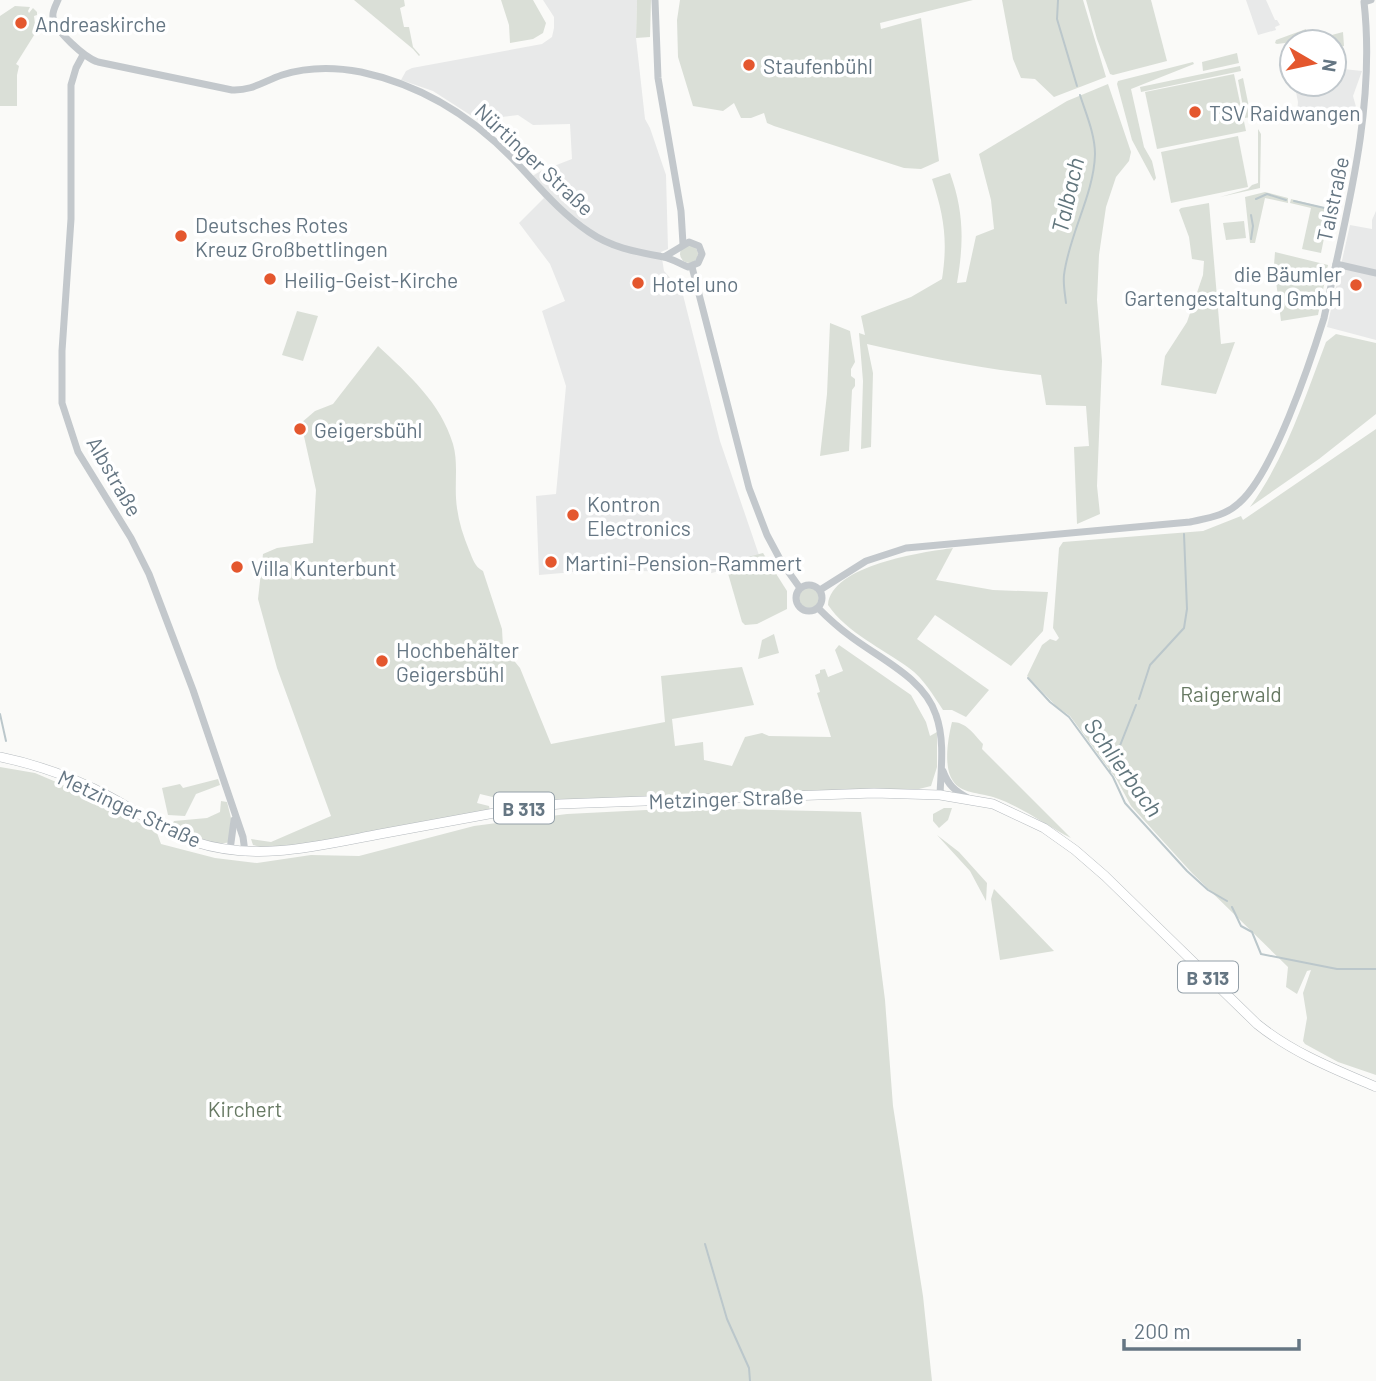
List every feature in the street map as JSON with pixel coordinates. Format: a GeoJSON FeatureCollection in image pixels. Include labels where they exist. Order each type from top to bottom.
{"type":"FeatureCollection","features":[{"type":"Feature","properties":{"kind":"main road","name":"Metzinger Straße"},"geometry":{"type":"LineString","coordinates":[[0,757],[71,778],[183,837],[245,852],[277,852],[549,805],[806,794],[940,795],[968,798],[993,804],[1060,838],[1105,876],[1266,1032],[1303,1055],[1376,1087]]}},
{"type":"Feature","properties":{"kind":"street"},"geometry":{"type":"LineString","coordinates":[[58,0],[53,13],[54,21],[83,55]]}},
{"type":"Feature","properties":{"kind":"street"},"geometry":{"type":"LineString","coordinates":[[655,0],[659,89],[681,211],[692,242],[699,246],[702,254],[692,267],[679,261],[681,211]]}},
{"type":"Feature","properties":{"kind":"street","name":"Talstraße"},"geometry":{"type":"LineString","coordinates":[[820,590],[866,561],[906,548],[1189,522],[1216,517],[1250,493],[1262,475],[1294,401],[1324,318],[1364,120],[1367,1]]}},
{"type":"Feature","properties":{"kind":"street","name":"Nürtinger Straße"},"geometry":{"type":"LineString","coordinates":[[83,55],[104,63],[239,90],[252,89],[283,74],[312,69],[358,72],[396,82],[434,98],[469,120],[496,143],[557,207],[592,234],[627,250],[679,261]]}},
{"type":"Feature","properties":{"kind":"street","name":"Albstraße"},"geometry":{"type":"LineString","coordinates":[[83,55],[71,85],[71,219],[62,351],[62,403],[78,452],[131,538],[149,574],[199,706],[243,837],[245,852]]}},
{"type":"Feature","properties":{"kind":"street"},"geometry":{"type":"LineString","coordinates":[[664,257],[692,242]]}},
{"type":"Feature","properties":{"kind":"street"},"geometry":{"type":"LineString","coordinates":[[1336,264],[1376,273]]}},
{"type":"Feature","properties":{"kind":"street"},"geometry":{"type":"LineString","coordinates":[[692,267],[749,488],[767,535],[800,588]]}},
{"type":"Feature","properties":{"kind":"street"},"geometry":{"type":"LineString","coordinates":[[800,588],[813,585],[820,590],[822,597],[818,608]]}},
{"type":"Feature","properties":{"kind":"street"},"geometry":{"type":"LineString","coordinates":[[800,588],[796,599],[799,606],[806,611],[818,608]]}},
{"type":"Feature","properties":{"kind":"street"},"geometry":{"type":"LineString","coordinates":[[818,608],[923,691],[936,714],[941,733],[940,795]]}},
{"type":"Feature","properties":{"kind":"street"},"geometry":{"type":"LineString","coordinates":[[941,763],[946,781],[954,790],[968,798]]}},
{"type":"Feature","properties":{"kind":"street","name":"Albstraße"},"geometry":{"type":"LineString","coordinates":[[230,850],[234,837],[234,816]]}},
{"type":"Feature","properties":{"kind":"shaded area"},"geometry":{"type":"Polygon","coordinates":[[[543,0],[637,0],[636,38],[645,119],[666,175],[668,249],[661,252],[664,271],[682,291],[720,441],[760,558],[712,573],[641,571],[594,566],[586,571],[539,575],[536,496],[556,494],[566,386],[542,311],[565,301],[550,264],[519,223],[544,198],[527,179],[572,159],[570,124],[533,125],[518,115],[478,120],[433,91],[401,80],[406,71],[412,68],[542,44],[552,37],[554,28],[554,17],[543,0]]]}},
{"type":"Feature","properties":{"kind":"shaded area"},"geometry":{"type":"Polygon","coordinates":[[[1246,0],[1266,0],[1280,25],[1275,27],[1276,30],[1258,35],[1246,0]]]}},
{"type":"Feature","properties":{"kind":"shaded area"},"geometry":{"type":"Polygon","coordinates":[[[1348,70],[1362,71],[1353,96],[1358,114],[1356,122],[1297,112],[1297,98],[1348,98],[1348,70]]]}},
{"type":"Feature","properties":{"kind":"shaded area"},"geometry":{"type":"Polygon","coordinates":[[[1376,211],[1376,340],[1327,327],[1350,225],[1372,229],[1376,211]]]}},
{"type":"Feature","properties":{"kind":"green space"},"geometry":{"type":"Polygon","coordinates":[[[354,0],[404,0],[405,6],[400,8],[404,27],[409,27],[413,47],[420,55],[419,56],[354,0]]]}},
{"type":"Feature","properties":{"kind":"green space"},"geometry":{"type":"Polygon","coordinates":[[[501,0],[533,0],[546,23],[543,33],[533,39],[510,43],[509,25],[501,0]]]}},
{"type":"Feature","properties":{"kind":"green space"},"geometry":{"type":"Polygon","coordinates":[[[637,0],[651,0],[650,37],[636,38],[637,0]]]}},
{"type":"Feature","properties":{"kind":"green space"},"geometry":{"type":"Polygon","coordinates":[[[680,0],[973,0],[880,23],[881,29],[921,18],[939,161],[921,169],[904,168],[774,126],[767,123],[764,113],[751,118],[741,118],[734,103],[723,111],[693,106],[678,57],[677,20],[680,0]]]}},
{"type":"Feature","properties":{"kind":"green space"},"geometry":{"type":"Polygon","coordinates":[[[1002,0],[1083,0],[1106,77],[1054,97],[1035,79],[1021,78],[1013,59],[1002,0]]]}},
{"type":"Feature","properties":{"kind":"green space"},"geometry":{"type":"Polygon","coordinates":[[[1086,0],[1151,0],[1167,61],[1110,74],[1086,0]]]}},
{"type":"Feature","properties":{"kind":"green space"},"geometry":{"type":"Polygon","coordinates":[[[15,6],[30,7],[29,13],[33,8],[37,12],[34,16],[36,32],[16,64],[19,66],[17,106],[0,106],[0,16],[15,6]]]}},
{"type":"Feature","properties":{"kind":"green space"},"geometry":{"type":"Polygon","coordinates":[[[1237,53],[1239,63],[1203,71],[1202,62],[1237,53]]]}},
{"type":"Feature","properties":{"kind":"green space"},"geometry":{"type":"Polygon","coordinates":[[[1193,62],[1194,64],[1131,89],[1144,147],[1152,161],[1156,178],[1154,181],[1132,140],[1117,84],[1118,81],[1193,62]]]}},
{"type":"Feature","properties":{"kind":"green space"},"geometry":{"type":"Polygon","coordinates":[[[1240,66],[1241,71],[1141,92],[1140,87],[1240,66]]]}},
{"type":"Feature","properties":{"kind":"green space","name":"TSV Raidwangen"},"geometry":{"type":"Polygon","coordinates":[[[1234,74],[1246,131],[1157,149],[1145,92],[1234,74]]]}},
{"type":"Feature","properties":{"kind":"green space"},"geometry":{"type":"Polygon","coordinates":[[[1243,78],[1251,117],[1245,118],[1238,80],[1243,78]]]}},
{"type":"Feature","properties":{"kind":"green space"},"geometry":{"type":"Polygon","coordinates":[[[1108,84],[1131,152],[1129,161],[1116,177],[1106,207],[1099,255],[1097,300],[1102,361],[1097,486],[1100,514],[1077,524],[1074,447],[1089,446],[1086,406],[1046,405],[1041,375],[954,362],[867,344],[873,373],[871,447],[861,449],[863,381],[859,333],[865,335],[861,316],[911,297],[942,279],[944,228],[932,179],[950,173],[958,201],[961,227],[957,283],[966,282],[976,236],[994,229],[991,200],[979,154],[1067,101],[1108,84]]]}},
{"type":"Feature","properties":{"kind":"green space"},"geometry":{"type":"Polygon","coordinates":[[[1258,129],[1261,134],[1260,188],[1220,197],[1248,189],[1258,183],[1258,129]]]}},
{"type":"Feature","properties":{"kind":"green space","name":"TSV Raidwangen"},"geometry":{"type":"Polygon","coordinates":[[[1238,136],[1248,187],[1171,203],[1161,152],[1238,136]]]}},
{"type":"Feature","properties":{"kind":"green space"},"geometry":{"type":"Polygon","coordinates":[[[1265,192],[1288,198],[1288,203],[1265,198],[1255,243],[1250,243],[1245,197],[1265,192]]]}},
{"type":"Feature","properties":{"kind":"green space"},"geometry":{"type":"Polygon","coordinates":[[[1291,199],[1330,209],[1321,253],[1302,249],[1311,208],[1290,203],[1291,199]]]}},
{"type":"Feature","properties":{"kind":"green space"},"geometry":{"type":"Polygon","coordinates":[[[1209,203],[1221,344],[1235,342],[1216,394],[1161,385],[1165,356],[1187,322],[1203,275],[1204,261],[1192,259],[1189,237],[1179,210],[1209,203]]]}},
{"type":"Feature","properties":{"kind":"green space"},"geometry":{"type":"Polygon","coordinates":[[[1244,221],[1246,238],[1226,240],[1223,223],[1244,221]]]}},
{"type":"Feature","properties":{"kind":"green space"},"geometry":{"type":"Polygon","coordinates":[[[689,245],[695,248],[698,254],[695,260],[689,263],[683,260],[680,254],[683,248],[689,245]]]}},
{"type":"Feature","properties":{"kind":"green space"},"geometry":{"type":"Polygon","coordinates":[[[1275,252],[1328,265],[1318,315],[1281,321],[1274,265],[1275,252]]]}},
{"type":"Feature","properties":{"kind":"green space"},"geometry":{"type":"Polygon","coordinates":[[[297,311],[318,316],[303,361],[282,355],[297,311]]]}},
{"type":"Feature","properties":{"kind":"green space"},"geometry":{"type":"Polygon","coordinates":[[[830,323],[850,331],[855,362],[851,376],[855,379],[855,386],[852,390],[849,451],[820,456],[827,394],[830,323]]]}},
{"type":"Feature","properties":{"kind":"green space"},"geometry":{"type":"Polygon","coordinates":[[[1336,334],[1376,343],[1376,414],[1319,459],[1250,507],[1284,448],[1326,342],[1336,334]]]}},
{"type":"Feature","properties":{"kind":"green space"},"geometry":{"type":"Polygon","coordinates":[[[378,346],[422,390],[448,429],[455,450],[457,505],[464,537],[474,562],[483,571],[502,629],[503,647],[520,668],[551,744],[665,722],[661,676],[742,667],[754,705],[672,719],[675,746],[703,742],[704,760],[732,766],[745,737],[762,733],[769,736],[831,737],[817,693],[820,692],[815,675],[825,669],[828,677],[843,671],[835,650],[839,645],[911,695],[926,722],[930,736],[937,732],[937,767],[931,786],[919,789],[502,808],[501,799],[480,794],[477,803],[489,806],[490,811],[306,844],[264,848],[253,845],[251,839],[271,842],[331,816],[277,668],[258,599],[263,554],[277,548],[313,543],[316,490],[301,423],[315,411],[333,404],[378,346]]]}},
{"type":"Feature","properties":{"kind":"green space","name":"Raigerwald"},"geometry":{"type":"Polygon","coordinates":[[[1376,429],[1376,1075],[1338,1062],[1305,1044],[1303,1041],[1307,1018],[1303,993],[1311,970],[1307,971],[1297,994],[1286,987],[1288,967],[1192,873],[1131,806],[1117,780],[1070,716],[1057,707],[1027,676],[1042,645],[1050,639],[1056,641],[1059,638],[1053,628],[1059,548],[1063,542],[1203,531],[1241,516],[1243,520],[1376,429]]]}},
{"type":"Feature","properties":{"kind":"green space"},"geometry":{"type":"Polygon","coordinates":[[[953,548],[936,580],[993,590],[1048,592],[1043,631],[1011,666],[935,615],[917,639],[989,690],[966,717],[952,710],[943,710],[914,672],[855,632],[828,605],[833,591],[861,570],[901,557],[953,548]]]}},
{"type":"Feature","properties":{"kind":"green space"},"geometry":{"type":"Polygon","coordinates":[[[763,553],[787,591],[787,609],[757,624],[745,625],[725,563],[763,553]]]}},
{"type":"Feature","properties":{"kind":"green space"},"geometry":{"type":"Polygon","coordinates":[[[809,588],[816,591],[819,598],[816,605],[809,608],[802,605],[799,598],[802,591],[809,588]]]}},
{"type":"Feature","properties":{"kind":"green space"},"geometry":{"type":"Polygon","coordinates":[[[774,634],[779,653],[758,659],[762,640],[774,634]]]}},
{"type":"Feature","properties":{"kind":"green space"},"geometry":{"type":"Polygon","coordinates":[[[952,722],[965,726],[972,732],[983,744],[982,749],[1071,838],[1013,805],[956,785],[950,775],[947,760],[952,722]]]}},
{"type":"Feature","properties":{"kind":"green space","name":"Kirchert"},"geometry":{"type":"Polygon","coordinates":[[[0,767],[35,773],[103,802],[157,833],[161,844],[215,858],[257,863],[311,855],[359,856],[474,826],[567,814],[686,808],[861,812],[885,1000],[893,1106],[923,1296],[932,1381],[0,1381],[0,767]]]}},
{"type":"Feature","properties":{"kind":"green space"},"geometry":{"type":"Polygon","coordinates":[[[218,779],[220,785],[196,794],[185,816],[168,815],[162,788],[180,784],[183,788],[218,779]]]}},
{"type":"Feature","properties":{"kind":"green space"},"geometry":{"type":"Polygon","coordinates":[[[221,801],[227,802],[231,818],[229,842],[207,842],[171,827],[174,821],[207,818],[220,812],[221,801]]]}},
{"type":"Feature","properties":{"kind":"green space"},"geometry":{"type":"Polygon","coordinates":[[[944,808],[952,808],[948,820],[939,828],[933,821],[933,814],[944,808]]]}},
{"type":"Feature","properties":{"kind":"green space"},"geometry":{"type":"Polygon","coordinates":[[[937,835],[959,852],[987,883],[986,901],[970,871],[937,835]]]}},
{"type":"Feature","properties":{"kind":"green space"},"geometry":{"type":"Polygon","coordinates":[[[994,889],[1054,951],[1000,960],[991,899],[994,889]]]}},
{"type":"Feature","properties":{"kind":"waterway","name":"Talbach"},"geometry":{"type":"LineString","coordinates":[[1058,0],[1057,19],[1077,86]]}},
{"type":"Feature","properties":{"kind":"waterway","name":"Talbach"},"geometry":{"type":"LineString","coordinates":[[1066,303],[1064,278],[1067,260],[1094,169],[1095,147],[1080,95]]}},
{"type":"Feature","properties":{"kind":"waterway"},"geometry":{"type":"LineString","coordinates":[[1256,199],[1267,194],[1286,200]]}},
{"type":"Feature","properties":{"kind":"waterway"},"geometry":{"type":"LineString","coordinates":[[1294,201],[1329,209]]}},
{"type":"Feature","properties":{"kind":"waterway"},"geometry":{"type":"LineString","coordinates":[[1251,215],[1251,239]]}},
{"type":"Feature","properties":{"kind":"waterway"},"geometry":{"type":"LineString","coordinates":[[1139,699],[1150,665],[1184,628],[1187,609],[1184,534]]}},
{"type":"Feature","properties":{"kind":"waterway","name":"Schlierbach"},"geometry":{"type":"LineString","coordinates":[[1028,678],[1050,702],[1069,717],[1113,777],[1125,803],[1187,871],[1208,890],[1227,901]]}},
{"type":"Feature","properties":{"kind":"waterway"},"geometry":{"type":"LineString","coordinates":[[1110,771],[1136,705]]}},
{"type":"Feature","properties":{"kind":"waterway"},"geometry":{"type":"LineString","coordinates":[[0,714],[6,741]]}},
{"type":"Feature","properties":{"kind":"waterway","name":"Schlierbach"},"geometry":{"type":"LineString","coordinates":[[1232,907],[1241,926],[1252,932],[1261,954],[1337,969],[1376,969]]}},
{"type":"Feature","properties":{"kind":"waterway"},"geometry":{"type":"LineString","coordinates":[[705,1244],[727,1319],[749,1368],[750,1381]]}},
{"type":"Feature","properties":{"kind":"place","name":"Andreaskirche"},"geometry":{"type":"Point","coordinates":[21,23]}},
{"type":"Feature","properties":{"kind":"place","name":"Staufenbühl"},"geometry":{"type":"Point","coordinates":[749,65]}},
{"type":"Feature","properties":{"kind":"place","name":"TSV Raidwangen"},"geometry":{"type":"Point","coordinates":[1195,112]}},
{"type":"Feature","properties":{"kind":"place","name":"Deutsches Rotes Kreuz Großbettlingen"},"geometry":{"type":"Point","coordinates":[181,236]}},
{"type":"Feature","properties":{"kind":"place","name":"Heilig-Geist-Kirche"},"geometry":{"type":"Point","coordinates":[270,279]}},
{"type":"Feature","properties":{"kind":"place","name":"Hotel uno"},"geometry":{"type":"Point","coordinates":[638,283]}},
{"type":"Feature","properties":{"kind":"place","name":"die Bäumler Gartengestaltung GmbH"},"geometry":{"type":"Point","coordinates":[1356,285]}},
{"type":"Feature","properties":{"kind":"place","name":"Geigersbühl"},"geometry":{"type":"Point","coordinates":[300,429]}},
{"type":"Feature","properties":{"kind":"place","name":"Kontron Electronics"},"geometry":{"type":"Point","coordinates":[573,515]}},
{"type":"Feature","properties":{"kind":"place","name":"Martini-Pension-Rammert"},"geometry":{"type":"Point","coordinates":[551,562]}},
{"type":"Feature","properties":{"kind":"place","name":"Villa Kunterbunt"},"geometry":{"type":"Point","coordinates":[237,567]}},
{"type":"Feature","properties":{"kind":"place","name":"Hochbehälter Geigersbühl"},"geometry":{"type":"Point","coordinates":[382,661]}}]}
